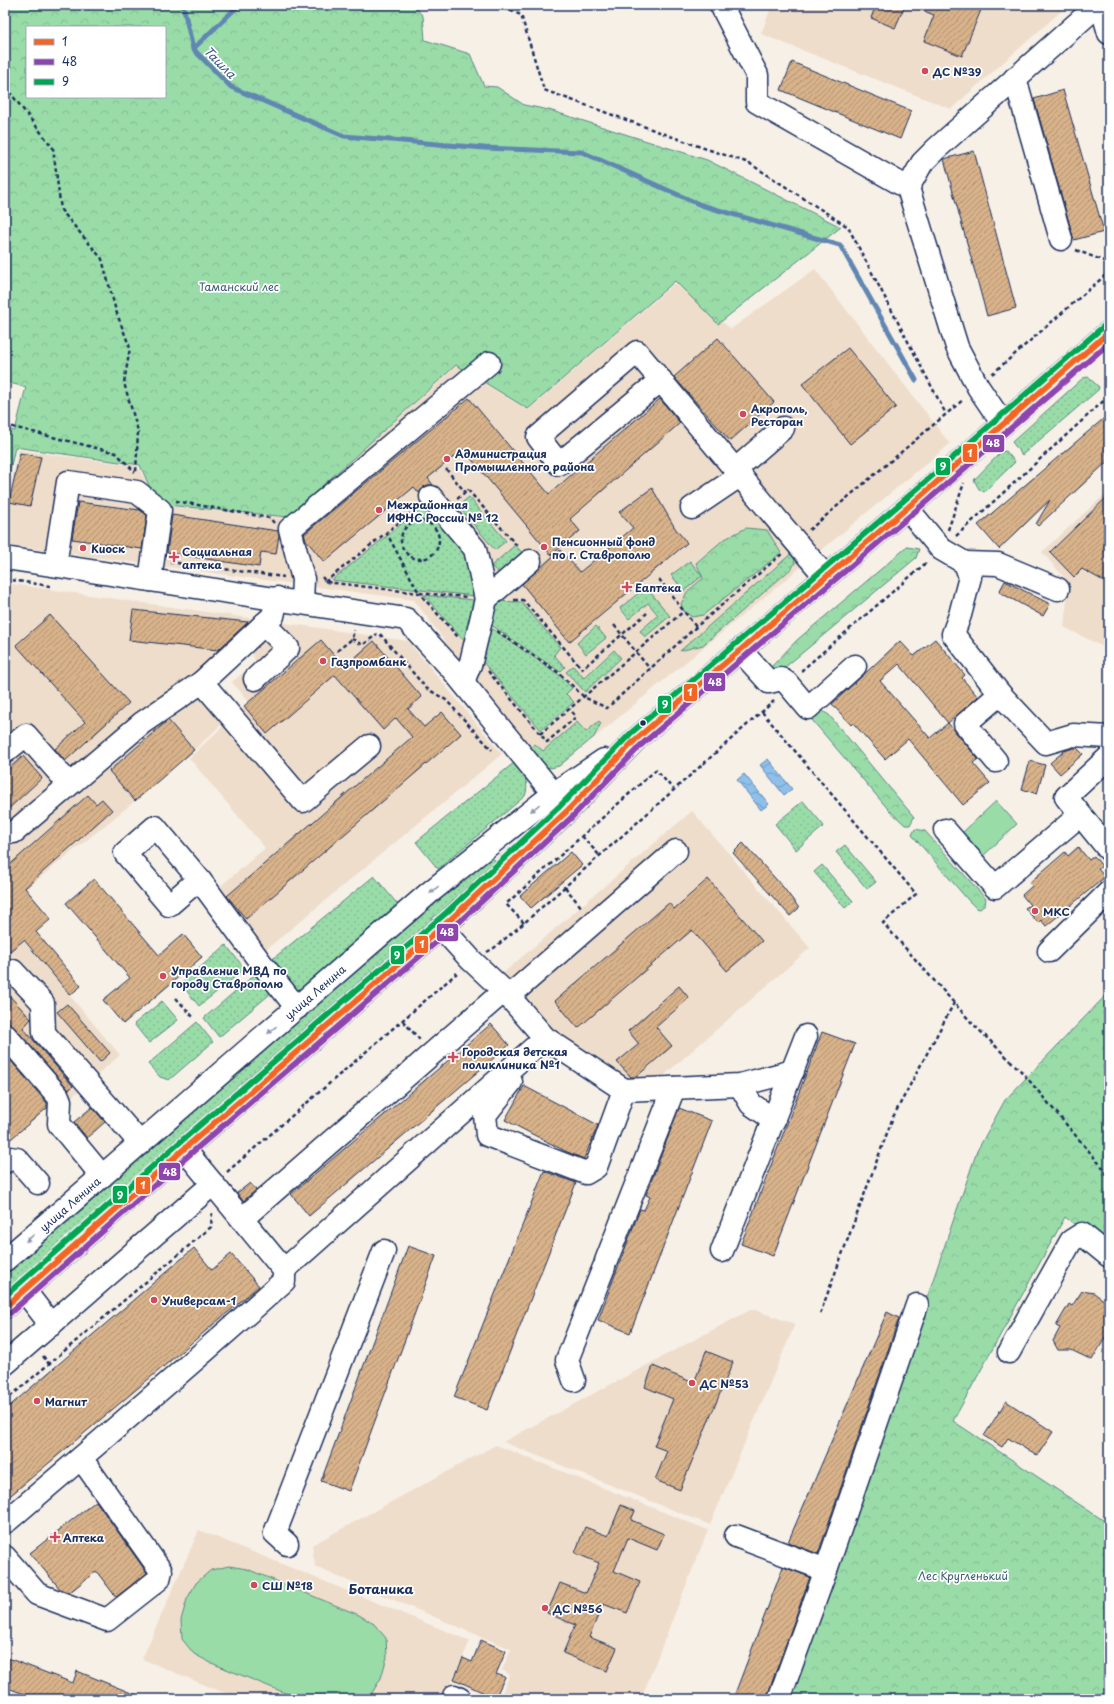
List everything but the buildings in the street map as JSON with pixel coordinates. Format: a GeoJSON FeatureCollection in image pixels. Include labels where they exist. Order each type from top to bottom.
{"type":"FeatureCollection","features":[{"type":"Feature","properties":{"kind":"main road"},"geometry":{"type":"LineString","coordinates":[[721,5],[757,75],[757,102],[908,188],[957,346],[978,387],[1003,424]]}},
{"type":"Feature","properties":{"kind":"main road"},"geometry":{"type":"LineString","coordinates":[[908,188],[922,163],[1098,5]]}},
{"type":"Feature","properties":{"kind":"main road"},"geometry":{"type":"LineString","coordinates":[[1102,5],[1109,33]]}},
{"type":"Feature","properties":{"kind":"main road"},"geometry":{"type":"LineString","coordinates":[[1015,78],[1061,239]]}},
{"type":"Feature","properties":{"kind":"main road","name":"улица Ленина"},"geometry":{"type":"LineString","coordinates":[[5,1307],[184,1149],[440,927],[567,811],[636,739],[907,508],[1109,332]]}},
{"type":"Feature","properties":{"kind":"main road"},"geometry":{"type":"LineString","coordinates":[[661,380],[559,464],[538,437],[637,352],[661,380],[826,577]]}},
{"type":"Feature","properties":{"kind":"main road"},"geometry":{"type":"LineString","coordinates":[[302,602],[303,579],[290,529],[489,363]]}},
{"type":"Feature","properties":{"kind":"main road"},"geometry":{"type":"LineString","coordinates":[[692,508],[738,472],[783,428]]}},
{"type":"Feature","properties":{"kind":"main road"},"geometry":{"type":"LineString","coordinates":[[55,565],[68,482],[137,492],[160,510],[150,580]]}},
{"type":"Feature","properties":{"kind":"main road"},"geometry":{"type":"LineString","coordinates":[[907,508],[941,549],[964,563],[998,564],[1058,589]]}},
{"type":"Feature","properties":{"kind":"main road"},"geometry":{"type":"LineString","coordinates":[[434,510],[475,549],[486,599],[471,662],[463,682]]}},
{"type":"Feature","properties":{"kind":"main road"},"geometry":{"type":"LineString","coordinates":[[5,558],[277,598],[406,619],[463,682],[567,811]]}},
{"type":"Feature","properties":{"kind":"main road"},"geometry":{"type":"LineString","coordinates":[[486,599],[530,561]]}},
{"type":"Feature","properties":{"kind":"main road"},"geometry":{"type":"LineString","coordinates":[[964,563],[970,577],[960,615],[953,634],[1000,694],[1046,743],[1073,735],[1107,744],[1066,797],[1109,850]]}},
{"type":"Feature","properties":{"kind":"main road"},"geometry":{"type":"LineString","coordinates":[[14,832],[142,723],[202,682],[273,616],[277,598]]}},
{"type":"Feature","properties":{"kind":"main road"},"geometry":{"type":"LineString","coordinates":[[256,679],[288,648],[264,624]]}},
{"type":"Feature","properties":{"kind":"main road"},"geometry":{"type":"LineString","coordinates":[[740,650],[769,682],[781,679],[787,683],[808,708],[855,666]]}},
{"type":"Feature","properties":{"kind":"main road"},"geometry":{"type":"LineString","coordinates":[[202,682],[302,801],[369,746]]}},
{"type":"Feature","properties":{"kind":"main road"},"geometry":{"type":"LineString","coordinates":[[996,761],[965,724],[1000,694]]}},
{"type":"Feature","properties":{"kind":"main road"},"geometry":{"type":"LineString","coordinates":[[5,752],[26,735],[69,784]]}},
{"type":"Feature","properties":{"kind":"main road","name":"улица Ленина"},"geometry":{"type":"LineString","coordinates":[[6,1258],[429,893],[553,794],[636,739]]}},
{"type":"Feature","properties":{"kind":"main road"},"geometry":{"type":"LineString","coordinates":[[945,830],[995,887],[1080,815]]}},
{"type":"Feature","properties":{"kind":"main road"},"geometry":{"type":"LineString","coordinates":[[242,1219],[432,1054],[594,922],[676,850]]}},
{"type":"Feature","properties":{"kind":"main road"},"geometry":{"type":"LineString","coordinates":[[200,879],[261,963],[297,1008]]}},
{"type":"Feature","properties":{"kind":"main road"},"geometry":{"type":"LineString","coordinates":[[1048,951],[1109,892]]}},
{"type":"Feature","properties":{"kind":"main road"},"geometry":{"type":"LineString","coordinates":[[440,927],[506,994],[545,1038],[624,1090],[740,1085],[793,1071]]}},
{"type":"Feature","properties":{"kind":"main road"},"geometry":{"type":"LineString","coordinates":[[13,971],[43,1003],[44,1033],[140,1143]]}},
{"type":"Feature","properties":{"kind":"main road"},"geometry":{"type":"LineString","coordinates":[[5,1035],[58,1096],[60,1101],[59,1124],[102,1176]]}},
{"type":"Feature","properties":{"kind":"main road"},"geometry":{"type":"LineString","coordinates":[[722,1251],[806,1036]]}},
{"type":"Feature","properties":{"kind":"main road"},"geometry":{"type":"LineString","coordinates":[[545,1038],[485,1115],[487,1135],[586,1173],[596,1167],[624,1090]]}},
{"type":"Feature","properties":{"kind":"main road"},"geometry":{"type":"LineString","coordinates":[[284,1270],[545,1038]]}},
{"type":"Feature","properties":{"kind":"main road"},"geometry":{"type":"LineString","coordinates":[[740,1085],[751,1104],[774,1120]]}},
{"type":"Feature","properties":{"kind":"main road"},"geometry":{"type":"LineString","coordinates":[[574,1380],[567,1360],[674,1088]]}},
{"type":"Feature","properties":{"kind":"main road"},"geometry":{"type":"LineString","coordinates":[[6,1521],[224,1335],[284,1281],[284,1270],[184,1149]]}},
{"type":"Feature","properties":{"kind":"main road"},"geometry":{"type":"LineString","coordinates":[[7,1157],[17,1159],[38,1183]]}},
{"type":"Feature","properties":{"kind":"main road"},"geometry":{"type":"LineString","coordinates":[[5,1364],[213,1184]]}},
{"type":"Feature","properties":{"kind":"main road"},"geometry":{"type":"LineString","coordinates":[[1009,1352],[1071,1241],[1082,1234],[1109,1256]]}},
{"type":"Feature","properties":{"kind":"main road"},"geometry":{"type":"LineString","coordinates":[[286,1544],[274,1532],[384,1251]]}},
{"type":"Feature","properties":{"kind":"main road"},"geometry":{"type":"LineString","coordinates":[[24,1290],[51,1325]]}},
{"type":"Feature","properties":{"kind":"main road"},"geometry":{"type":"LineString","coordinates":[[779,1699],[826,1570],[917,1305]]}},
{"type":"Feature","properties":{"kind":"main road"},"geometry":{"type":"LineString","coordinates":[[5,1557],[38,1594],[108,1620],[159,1579],[161,1571],[81,1458]]}},
{"type":"Feature","properties":{"kind":"main road"},"geometry":{"type":"LineString","coordinates":[[736,1536],[826,1570]]}},
{"type":"Feature","properties":{"kind":"path"},"geometry":{"type":"LineString","coordinates":[[497,5],[521,16],[544,90],[749,163],[848,227],[946,414]]}},
{"type":"Feature","properties":{"kind":"path"},"geometry":{"type":"LineString","coordinates":[[5,86],[53,148],[61,210],[102,259],[116,311],[130,348],[124,383],[138,431],[136,474]]}},
{"type":"Feature","properties":{"kind":"path"},"geometry":{"type":"LineString","coordinates":[[1061,239],[1069,248],[1109,263]]}},
{"type":"Feature","properties":{"kind":"path"},"geometry":{"type":"LineString","coordinates":[[5,1401],[211,1227],[213,1184],[403,1021],[471,960],[494,948],[524,923],[673,789],[762,712],[784,692],[787,683],[941,549],[1109,396]]}},
{"type":"Feature","properties":{"kind":"path"},"geometry":{"type":"LineString","coordinates":[[446,469],[465,492]]}},
{"type":"Feature","properties":{"kind":"path"},"geometry":{"type":"LineString","coordinates":[[941,549],[966,478]]}},
{"type":"Feature","properties":{"kind":"path"},"geometry":{"type":"LineString","coordinates":[[326,582],[386,532],[434,510],[468,490],[530,561]]}},
{"type":"Feature","properties":{"kind":"path"},"geometry":{"type":"LineString","coordinates":[[434,510],[439,539],[435,552],[425,559],[419,559],[408,555],[404,550],[401,537],[403,530],[415,521],[422,521],[434,510]]}},
{"type":"Feature","properties":{"kind":"path"},"geometry":{"type":"LineString","coordinates":[[386,532],[418,592],[486,599],[523,600],[582,669],[647,613]]}},
{"type":"Feature","properties":{"kind":"path"},"geometry":{"type":"LineString","coordinates":[[396,550],[404,550]]}},
{"type":"Feature","properties":{"kind":"path"},"geometry":{"type":"LineString","coordinates":[[659,579],[696,627]]}},
{"type":"Feature","properties":{"kind":"path"},"geometry":{"type":"LineString","coordinates":[[570,709],[576,717],[547,742],[540,734],[684,611]]}},
{"type":"Feature","properties":{"kind":"path"},"geometry":{"type":"LineString","coordinates":[[614,625],[650,668]]}},
{"type":"Feature","properties":{"kind":"path"},"geometry":{"type":"LineString","coordinates":[[337,651],[352,639],[354,628]]}},
{"type":"Feature","properties":{"kind":"path"},"geometry":{"type":"LineString","coordinates":[[352,639],[363,645],[379,633]]}},
{"type":"Feature","properties":{"kind":"path"},"geometry":{"type":"LineString","coordinates":[[762,712],[916,894],[883,923],[971,1022],[1022,1072],[1109,1175]]}},
{"type":"Feature","properties":{"kind":"path"},"geometry":{"type":"LineString","coordinates":[[524,923],[506,904],[656,770],[673,789]]}},
{"type":"Feature","properties":{"kind":"path"},"geometry":{"type":"LineString","coordinates":[[582,836],[599,855]]}},
{"type":"Feature","properties":{"kind":"path"},"geometry":{"type":"LineString","coordinates":[[565,886],[594,922]]}},
{"type":"Feature","properties":{"kind":"path"},"geometry":{"type":"LineString","coordinates":[[176,998],[194,1018]]}},
{"type":"Feature","properties":{"kind":"path"},"geometry":{"type":"LineString","coordinates":[[820,1314],[893,1117],[954,1003]]}},
{"type":"Feature","properties":{"kind":"path"},"geometry":{"type":"LineString","coordinates":[[403,1021],[432,1054]]}},
{"type":"Feature","properties":{"kind":"shaded area","name":"ДС №39"},"geometry":{"type":"Polygon","coordinates":[[[772,5],[1068,5],[951,109],[761,34],[772,5]]]}},
{"type":"Feature","properties":{"kind":"shaded area"},"geometry":{"type":"Polygon","coordinates":[[[815,269],[950,444],[560,766],[550,768],[542,766],[528,751],[414,600],[5,545],[5,520],[18,450],[138,466],[158,505],[288,518],[456,366],[528,410],[675,283],[731,329],[815,269]]]}},
{"type":"Feature","properties":{"kind":"shaded area"},"geometry":{"type":"Polygon","coordinates":[[[1104,495],[1109,498],[1109,650],[1064,627],[1069,583],[1042,552],[1104,495]]]}},
{"type":"Feature","properties":{"kind":"shaded area"},"geometry":{"type":"Polygon","coordinates":[[[5,583],[263,620],[204,673],[237,710],[194,750],[135,801],[5,906],[5,583]]]}},
{"type":"Feature","properties":{"kind":"shaded area"},"geometry":{"type":"Polygon","coordinates":[[[278,622],[408,641],[502,754],[263,952],[215,891],[265,848],[189,758],[249,702],[232,682],[256,662],[249,649],[278,622]]]}},
{"type":"Feature","properties":{"kind":"shaded area"},"geometry":{"type":"Polygon","coordinates":[[[692,811],[810,948],[630,1105],[546,1053],[487,987],[692,811]]]}},
{"type":"Feature","properties":{"kind":"shaded area"},"geometry":{"type":"Polygon","coordinates":[[[5,919],[120,1055],[67,1101],[5,1030],[5,919]]]}},
{"type":"Feature","properties":{"kind":"shaded area","name":"ДС №53"},"geometry":{"type":"Polygon","coordinates":[[[752,1309],[795,1324],[710,1525],[503,1442],[752,1309]]]}},
{"type":"Feature","properties":{"kind":"shaded area","name":"ДС №56"},"geometry":{"type":"Polygon","coordinates":[[[496,1445],[708,1530],[641,1699],[511,1699],[501,1695],[510,1675],[502,1670],[511,1649],[315,1567],[312,1545],[496,1445]]]}},
{"type":"Feature","properties":{"kind":"shaded area","name":"СШ №18"},"geometry":{"type":"Polygon","coordinates":[[[199,1530],[470,1641],[444,1699],[239,1699],[142,1659],[199,1530]]]}},
{"type":"Feature","properties":{"kind":"green space","name":"Таманский лес"},"geometry":{"type":"Polygon","coordinates":[[[5,5],[413,5],[423,16],[425,40],[470,54],[484,86],[497,87],[524,105],[549,110],[707,160],[841,227],[718,324],[675,281],[528,409],[456,365],[288,517],[157,504],[140,465],[15,447],[5,494],[5,429],[15,431],[26,387],[5,382],[5,5]]]}},
{"type":"Feature","properties":{"kind":"green space"},"geometry":{"type":"Polygon","coordinates":[[[1088,377],[1099,387],[1098,390],[1022,455],[1012,442],[1083,378],[1088,377]]]}},
{"type":"Feature","properties":{"kind":"green space"},"geometry":{"type":"Polygon","coordinates":[[[1006,451],[1015,462],[984,492],[979,489],[974,480],[1001,452],[1006,451]]]}},
{"type":"Feature","properties":{"kind":"green space"},"geometry":{"type":"Polygon","coordinates":[[[469,497],[506,541],[495,550],[458,506],[469,497]]]}},
{"type":"Feature","properties":{"kind":"green space"},"geometry":{"type":"Polygon","coordinates":[[[426,504],[476,563],[483,597],[332,580],[426,504]]]}},
{"type":"Feature","properties":{"kind":"green space"},"geometry":{"type":"Polygon","coordinates":[[[746,528],[767,530],[781,553],[703,615],[692,617],[684,611],[681,604],[687,592],[703,578],[696,563],[723,540],[746,528]]]}},
{"type":"Feature","properties":{"kind":"green space"},"geometry":{"type":"Polygon","coordinates":[[[515,545],[529,560],[506,580],[491,566],[515,545]]]}},
{"type":"Feature","properties":{"kind":"green space"},"geometry":{"type":"Polygon","coordinates":[[[907,547],[919,549],[916,558],[778,673],[771,667],[797,640],[907,547]]]}},
{"type":"Feature","properties":{"kind":"green space"},"geometry":{"type":"Polygon","coordinates":[[[793,552],[795,563],[792,568],[703,645],[680,651],[793,552]]]}},
{"type":"Feature","properties":{"kind":"green space"},"geometry":{"type":"Polygon","coordinates":[[[690,561],[702,576],[684,591],[671,575],[690,561]]]}},
{"type":"Feature","properties":{"kind":"green space"},"geometry":{"type":"Polygon","coordinates":[[[646,587],[670,616],[645,637],[640,631],[658,615],[648,603],[629,619],[620,608],[646,587]]]}},
{"type":"Feature","properties":{"kind":"green space"},"geometry":{"type":"Polygon","coordinates":[[[424,595],[483,601],[471,649],[424,595]]]}},
{"type":"Feature","properties":{"kind":"green space"},"geometry":{"type":"Polygon","coordinates":[[[489,601],[521,602],[560,647],[554,655],[565,667],[560,672],[484,620],[489,601]]]}},
{"type":"Feature","properties":{"kind":"green space"},"geometry":{"type":"Polygon","coordinates":[[[484,623],[558,674],[572,688],[566,694],[574,702],[541,730],[476,654],[484,623]]]}},
{"type":"Feature","properties":{"kind":"green space"},"geometry":{"type":"Polygon","coordinates":[[[596,626],[606,638],[586,654],[577,643],[596,626]]]}},
{"type":"Feature","properties":{"kind":"green space"},"geometry":{"type":"Polygon","coordinates":[[[614,650],[621,658],[585,692],[566,672],[573,666],[584,678],[614,650]]]}},
{"type":"Feature","properties":{"kind":"green space"},"geometry":{"type":"Polygon","coordinates":[[[821,710],[829,715],[914,817],[910,825],[905,825],[888,809],[812,720],[816,712],[821,710]]]}},
{"type":"Feature","properties":{"kind":"green space"},"geometry":{"type":"Polygon","coordinates":[[[599,721],[601,723],[594,737],[559,766],[551,768],[542,766],[528,750],[535,744],[543,751],[577,722],[586,732],[599,721]]]}},
{"type":"Feature","properties":{"kind":"green space"},"geometry":{"type":"Polygon","coordinates":[[[515,762],[525,778],[527,786],[525,796],[438,869],[416,842],[515,762]]]}},
{"type":"Feature","properties":{"kind":"green space"},"geometry":{"type":"Polygon","coordinates":[[[803,801],[824,826],[796,850],[775,824],[803,801]]]}},
{"type":"Feature","properties":{"kind":"green space"},"geometry":{"type":"Polygon","coordinates":[[[996,801],[1017,824],[982,857],[961,834],[996,801]]]}},
{"type":"Feature","properties":{"kind":"green space"},"geometry":{"type":"Polygon","coordinates":[[[915,829],[925,831],[986,899],[985,905],[980,909],[976,908],[968,900],[912,835],[915,829]]]}},
{"type":"Feature","properties":{"kind":"green space"},"geometry":{"type":"Polygon","coordinates":[[[845,845],[876,882],[867,889],[836,852],[845,845]]]}},
{"type":"Feature","properties":{"kind":"green space"},"geometry":{"type":"Polygon","coordinates":[[[490,858],[494,859],[496,866],[5,1290],[5,1274],[437,901],[490,858]]]}},
{"type":"Feature","properties":{"kind":"green space"},"geometry":{"type":"Polygon","coordinates":[[[822,865],[853,901],[845,908],[814,872],[822,865]]]}},
{"type":"Feature","properties":{"kind":"green space"},"geometry":{"type":"Polygon","coordinates":[[[374,876],[399,906],[296,992],[269,962],[374,876]]]}},
{"type":"Feature","properties":{"kind":"green space"},"geometry":{"type":"Polygon","coordinates":[[[226,945],[245,969],[199,1006],[181,984],[226,945]]]}},
{"type":"Feature","properties":{"kind":"green space"},"geometry":{"type":"Polygon","coordinates":[[[260,970],[269,981],[269,995],[219,1037],[204,1018],[260,970]]]}},
{"type":"Feature","properties":{"kind":"green space","name":"Лес Кругленький"},"geometry":{"type":"Polygon","coordinates":[[[1109,992],[1109,1251],[1065,1217],[953,1421],[1109,1524],[1109,1699],[790,1699],[977,1151],[1005,1100],[1109,992]]]}},
{"type":"Feature","properties":{"kind":"green space"},"geometry":{"type":"Polygon","coordinates":[[[162,1001],[178,1020],[149,1043],[134,1024],[162,1001]]]}},
{"type":"Feature","properties":{"kind":"green space"},"geometry":{"type":"Polygon","coordinates":[[[197,1022],[213,1042],[169,1080],[160,1077],[148,1064],[197,1022]]]}},
{"type":"Feature","properties":{"kind":"green space"},"geometry":{"type":"Polygon","coordinates":[[[229,1566],[247,1569],[359,1615],[374,1624],[386,1638],[387,1657],[381,1678],[369,1698],[300,1699],[209,1662],[194,1654],[182,1639],[181,1620],[187,1599],[196,1583],[211,1570],[229,1566]]]}},
{"type":"Feature","properties":{"kind":"water"},"geometry":{"type":"Polygon","coordinates":[[[768,759],[792,789],[784,795],[760,765],[768,759]]]}},
{"type":"Feature","properties":{"kind":"water"},"geometry":{"type":"Polygon","coordinates":[[[744,774],[769,804],[761,810],[737,780],[744,774]]]}},
{"type":"Feature","properties":{"kind":"waterway","name":"Ташла"},"geometry":{"type":"LineString","coordinates":[[183,5],[193,49],[231,87],[344,136],[484,148],[582,152],[701,205],[840,245],[916,380]]}},
{"type":"Feature","properties":{"kind":"waterway"},"geometry":{"type":"LineString","coordinates":[[193,49],[239,5]]}},
{"type":"Feature","properties":{"kind":"transit line","name":"9"},"geometry":{"type":"LineString","coordinates":[[5,1296],[179,1143],[446,913],[561,805],[631,733],[902,502],[1104,326]]}},
{"type":"Feature","properties":{"kind":"transit line","name":"1"},"geometry":{"type":"LineString","coordinates":[[5,1307],[184,1149],[451,919],[567,811],[636,739],[907,508],[1109,332]]}},
{"type":"Feature","properties":{"kind":"transit line","name":"48"},"geometry":{"type":"LineString","coordinates":[[10,1313],[189,1155],[456,925],[572,817],[641,745],[912,514],[1109,343]]}},
{"type":"Feature","properties":{"kind":"place","name":"ДС №39"},"geometry":{"type":"Point","coordinates":[925,71]}},
{"type":"Feature","properties":{"kind":"place","name":"Акрополь, Ресторан"},"geometry":{"type":"Point","coordinates":[743,414]}},
{"type":"Feature","properties":{"kind":"place","name":"Администрация Промышленного района"},"geometry":{"type":"Point","coordinates":[447,459]}},
{"type":"Feature","properties":{"kind":"place","name":"Межрайонная ИФНС России № 12"},"geometry":{"type":"Point","coordinates":[379,510]}},
{"type":"Feature","properties":{"kind":"place","name":"Пенсионный фонд по г. Ставрополю"},"geometry":{"type":"Point","coordinates":[544,547]}},
{"type":"Feature","properties":{"kind":"place","name":"Киоск"},"geometry":{"type":"Point","coordinates":[83,548]}},
{"type":"Feature","properties":{"kind":"place","name":"Социальная аптека"},"geometry":{"type":"Point","coordinates":[174,557]}},
{"type":"Feature","properties":{"kind":"place","name":"Еаптека"},"geometry":{"type":"Point","coordinates":[627,587]}},
{"type":"Feature","properties":{"kind":"place","name":"Газпромбанк"},"geometry":{"type":"Point","coordinates":[323,661]}},
{"type":"Feature","properties":{"kind":"place","name":"МКС"},"geometry":{"type":"Point","coordinates":[1035,911]}},
{"type":"Feature","properties":{"kind":"place","name":"Управление МВД по городу Ставрополю"},"geometry":{"type":"Point","coordinates":[163,976]}},
{"type":"Feature","properties":{"kind":"place","name":"Городская детская поликлиника №1"},"geometry":{"type":"Point","coordinates":[453,1057]}},
{"type":"Feature","properties":{"kind":"place","name":"Универсам-1"},"geometry":{"type":"Point","coordinates":[154,1300]}},
{"type":"Feature","properties":{"kind":"place","name":"ДС №53"},"geometry":{"type":"Point","coordinates":[692,1383]}},
{"type":"Feature","properties":{"kind":"place","name":"Магнит"},"geometry":{"type":"Point","coordinates":[37,1401]}},
{"type":"Feature","properties":{"kind":"place","name":"Аптека"},"geometry":{"type":"Point","coordinates":[55,1537]}},
{"type":"Feature","properties":{"kind":"place","name":"СШ №18"},"geometry":{"type":"Point","coordinates":[254,1585]}},
{"type":"Feature","properties":{"kind":"place","name":"ДС №56"},"geometry":{"type":"Point","coordinates":[545,1608]}},
{"type":"Feature","properties":{"kind":"district","name":"Ботаника"},"geometry":{"type":"Point","coordinates":[381,1588]}}]}
